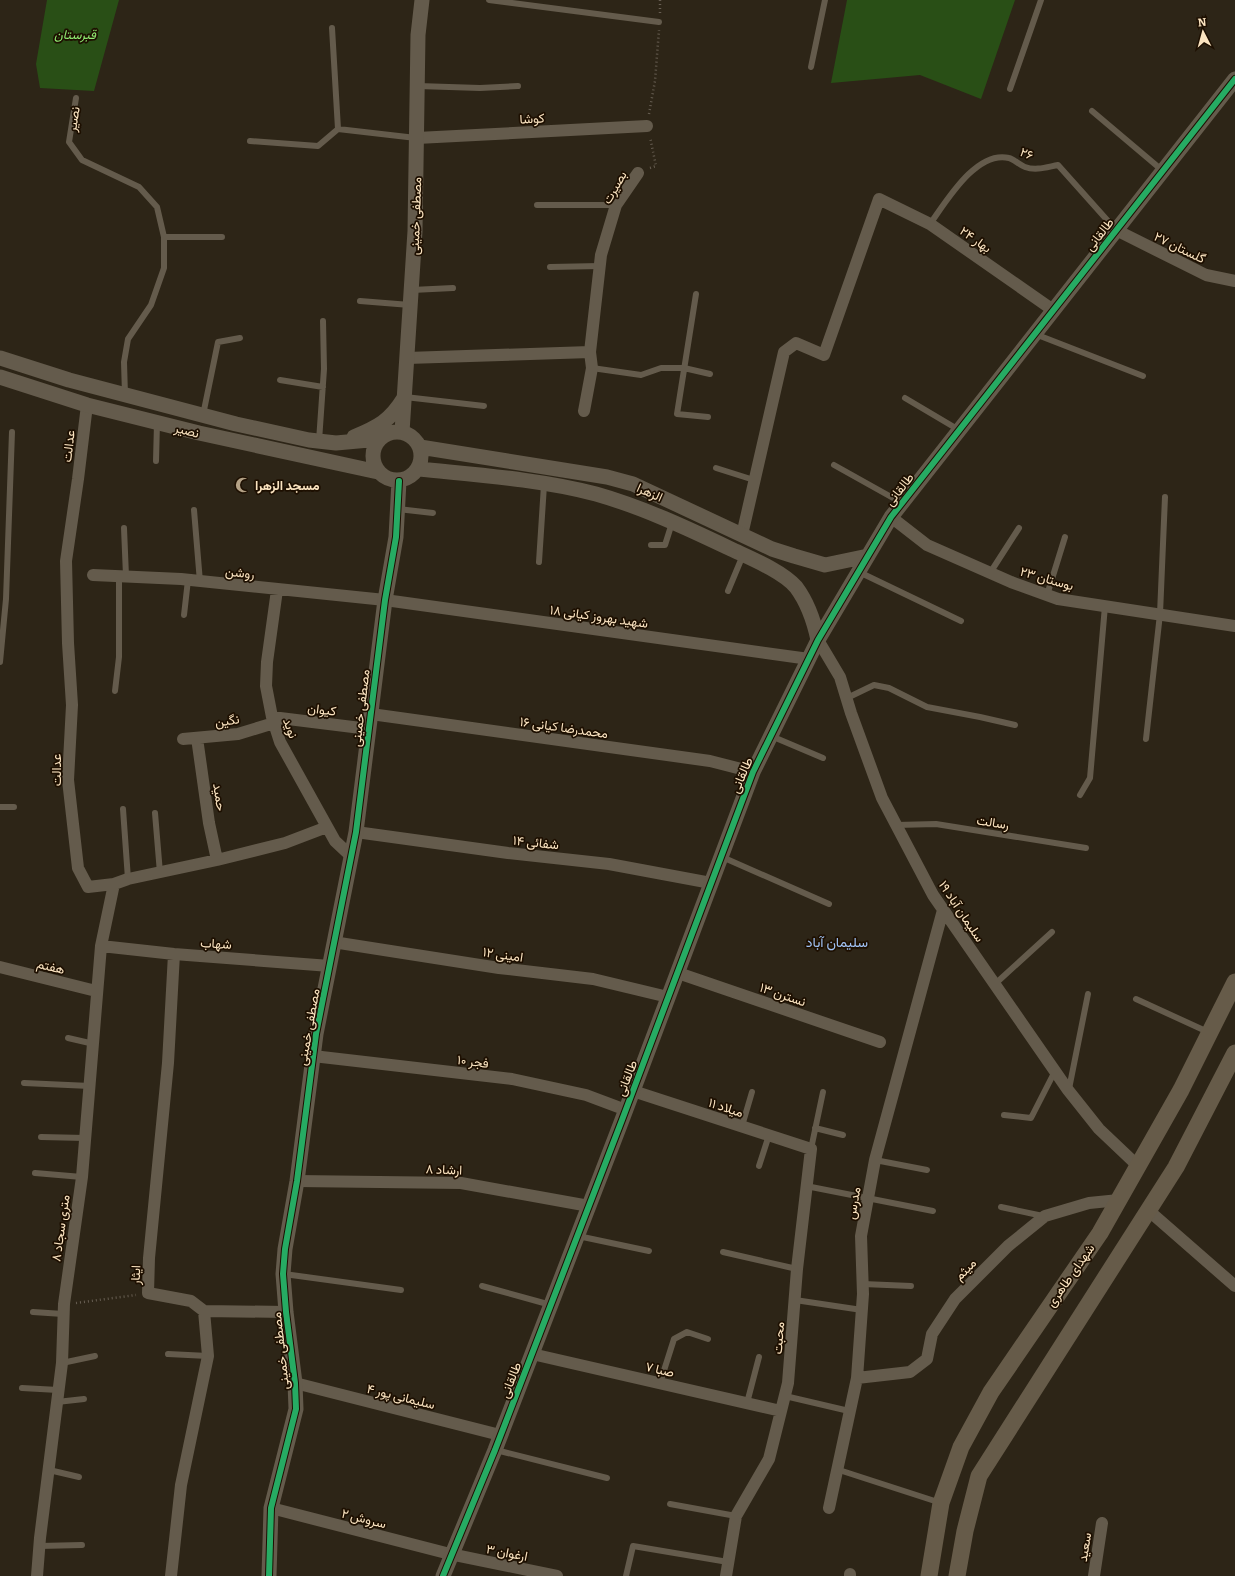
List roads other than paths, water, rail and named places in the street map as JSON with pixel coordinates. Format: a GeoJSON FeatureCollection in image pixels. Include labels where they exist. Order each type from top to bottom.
{"type":"FeatureCollection","features":[{"type":"Feature","properties":{"kind":"main road","name":"شهدای طاهری"},"geometry":{"type":"LineString","coordinates":[[929,1576],[940,1503],[961,1447],[991,1392],[1100,1233],[1181,1090],[1235,982]]}},
{"type":"Feature","properties":{"kind":"main road"},"geometry":{"type":"LineString","coordinates":[[957,1576],[965,1531],[979,1476],[1176,1167],[1235,1053]]}},
{"type":"Feature","properties":{"kind":"street","name":"مصطفی خمینی"},"geometry":{"type":"LineString","coordinates":[[402,432],[415,231],[418,35],[422,0]]}},
{"type":"Feature","properties":{"kind":"street","name":"طالقانی"},"geometry":{"type":"LineString","coordinates":[[443,1576],[450,1554],[495,1450],[551,1305],[753,772],[818,640],[891,517],[1235,78]]}},
{"type":"Feature","properties":{"kind":"street","name":"کوشا"},"geometry":{"type":"LineString","coordinates":[[417,138],[647,126]]}},
{"type":"Feature","properties":{"kind":"street","name":"بصیرت"},"geometry":{"type":"LineString","coordinates":[[584,411],[592,368],[590,352],[601,255],[616,206],[638,173]]}},
{"type":"Feature","properties":{"kind":"street","name":"بهار ۲۴"},"geometry":{"type":"LineString","coordinates":[[754,480],[784,352],[796,343],[824,355],[879,199],[930,224],[1053,310]]}},
{"type":"Feature","properties":{"kind":"street","name":"گلستان ۲۷"},"geometry":{"type":"LineString","coordinates":[[1116,230],[1206,275],[1235,281]]}},
{"type":"Feature","properties":{"kind":"street"},"geometry":{"type":"LineString","coordinates":[[407,358],[590,352]]}},
{"type":"Feature","properties":{"kind":"street"},"geometry":{"type":"LineString","coordinates":[[0,358],[69,380],[203,416],[319,441],[336,443],[380,439],[390,433],[402,432],[413,437],[420,447],[422,458],[418,469],[410,478],[399,481],[387,479],[378,472],[373,461],[374,449],[380,439]]}},
{"type":"Feature","properties":{"kind":"street","name":"نصیر"},"geometry":{"type":"LineString","coordinates":[[0,377],[87,405],[378,472]]}},
{"type":"Feature","properties":{"kind":"street"},"geometry":{"type":"LineString","coordinates":[[62,397],[69,380]]}},
{"type":"Feature","properties":{"kind":"street"},"geometry":{"type":"LineString","coordinates":[[336,443],[382,424],[395,413],[405,397]]}},
{"type":"Feature","properties":{"kind":"street","name":"عدالت"},"geometry":{"type":"LineString","coordinates":[[87,405],[66,561],[68,643],[72,705],[68,780],[78,868],[88,887],[114,884],[128,879],[217,860],[284,843],[327,827]]}},
{"type":"Feature","properties":{"kind":"street"},"geometry":{"type":"LineString","coordinates":[[331,462],[336,459],[338,454],[336,443]]}},
{"type":"Feature","properties":{"kind":"street","name":"الزهرا"},"geometry":{"type":"LineString","coordinates":[[420,447],[607,477],[633,484],[772,549],[824,565],[868,556]]}},
{"type":"Feature","properties":{"kind":"street"},"geometry":{"type":"LineString","coordinates":[[451,472],[447,466],[448,459],[458,453]]}},
{"type":"Feature","properties":{"kind":"street","name":"الزهرا"},"geometry":{"type":"LineString","coordinates":[[418,469],[544,485],[595,494],[640,509],[743,554],[781,574],[796,587],[813,618],[818,640]]}},
{"type":"Feature","properties":{"kind":"street"},"geometry":{"type":"LineString","coordinates":[[742,535],[754,480]]}},
{"type":"Feature","properties":{"kind":"street","name":"مصطفی خمینی"},"geometry":{"type":"LineString","coordinates":[[269,1576],[271,1508],[296,1409],[295,1383],[283,1274],[285,1249],[313,1056],[333,942],[356,832],[385,600],[396,537],[399,481]]}},
{"type":"Feature","properties":{"kind":"street","name":"بوستان ۲۳"},"geometry":{"type":"LineString","coordinates":[[891,517],[927,545],[990,573],[1058,599],[1235,626]]}},
{"type":"Feature","properties":{"kind":"street"},"geometry":{"type":"LineString","coordinates":[[781,574],[789,573],[794,570],[796,566],[794,556]]}},
{"type":"Feature","properties":{"kind":"street","name":"روشن"},"geometry":{"type":"LineString","coordinates":[[93,575],[123,575],[194,581],[385,600]]}},
{"type":"Feature","properties":{"kind":"street","name":"نوید"},"geometry":{"type":"LineString","coordinates":[[277,590],[267,662],[266,686],[273,720],[280,742],[335,841],[352,856]]}},
{"type":"Feature","properties":{"kind":"street","name":"شهید بهروز کیانی ۱۸"},"geometry":{"type":"LineString","coordinates":[[385,600],[808,659]]}},
{"type":"Feature","properties":{"kind":"street","name":"سلیمان آباد ۱۹"},"geometry":{"type":"LineString","coordinates":[[818,640],[840,677],[846,698],[882,798],[933,895],[1068,1090],[1100,1129],[1138,1166]]}},
{"type":"Feature","properties":{"kind":"street","name":"کیوان"},"geometry":{"type":"LineString","coordinates":[[273,720],[370,721]]}},
{"type":"Feature","properties":{"kind":"street","name":"نگین"},"geometry":{"type":"LineString","coordinates":[[183,739],[238,734],[273,720]]}},
{"type":"Feature","properties":{"kind":"street","name":"محمدرضا کیانی ۱۶"},"geometry":{"type":"LineString","coordinates":[[370,721],[710,761],[753,772]]}},
{"type":"Feature","properties":{"kind":"street","name":"حمید"},"geometry":{"type":"LineString","coordinates":[[197,738],[217,860]]}},
{"type":"Feature","properties":{"kind":"street","name":"شفائی ۱۴"},"geometry":{"type":"LineString","coordinates":[[356,832],[508,853],[609,864],[711,883]]}},
{"type":"Feature","properties":{"kind":"street","name":"۸ متری سجاد"},"geometry":{"type":"LineString","coordinates":[[37,1576],[62,1363],[63,1309],[82,1177],[94,1044],[96,991],[101,946],[114,884]]}},
{"type":"Feature","properties":{"kind":"street","name":"مدرس"},"geometry":{"type":"LineString","coordinates":[[829,1508],[857,1378],[863,1284],[862,1236],[875,1160],[943,910]]}},
{"type":"Feature","properties":{"kind":"street","name":"امینی ۱۲"},"geometry":{"type":"LineString","coordinates":[[333,942],[499,968],[593,979],[668,997]]}},
{"type":"Feature","properties":{"kind":"street","name":"شهاب"},"geometry":{"type":"LineString","coordinates":[[101,946],[174,954],[330,966]]}},
{"type":"Feature","properties":{"kind":"street","name":"ایثار"},"geometry":{"type":"LineString","coordinates":[[174,954],[168,1063],[149,1258],[148,1293],[191,1301],[204,1311]]}},
{"type":"Feature","properties":{"kind":"street","name":"هفتم"},"geometry":{"type":"LineString","coordinates":[[0,967],[96,991]]}},
{"type":"Feature","properties":{"kind":"street","name":"نسترن ۱۳"},"geometry":{"type":"LineString","coordinates":[[678,973],[880,1042]]}},
{"type":"Feature","properties":{"kind":"street","name":"فجر ۱۰"},"geometry":{"type":"LineString","coordinates":[[313,1056],[512,1079],[586,1095],[626,1110]]}},
{"type":"Feature","properties":{"kind":"street","name":"میلاد ۱۱"},"geometry":{"type":"LineString","coordinates":[[633,1091],[811,1148]]}},
{"type":"Feature","properties":{"kind":"street","name":"محبت"},"geometry":{"type":"LineString","coordinates":[[726,1576],[736,1516],[769,1459],[788,1383],[797,1269],[811,1148]]}},
{"type":"Feature","properties":{"kind":"street","name":"ارشاد ۸"},"geometry":{"type":"LineString","coordinates":[[296,1181],[461,1183],[589,1206]]}},
{"type":"Feature","properties":{"kind":"street","name":"میثم"},"geometry":{"type":"LineString","coordinates":[[857,1378],[910,1372],[927,1359],[932,1334],[955,1299],[1008,1246],[1045,1216],[1089,1202],[1119,1200]]}},
{"type":"Feature","properties":{"kind":"street"},"geometry":{"type":"LineString","coordinates":[[1148,1210],[1235,1286]]}},
{"type":"Feature","properties":{"kind":"street"},"geometry":{"type":"LineString","coordinates":[[172,1576],[181,1485],[208,1356],[204,1311],[286,1312]]}},
{"type":"Feature","properties":{"kind":"street","name":"صبا ۷"},"geometry":{"type":"LineString","coordinates":[[532,1354],[781,1411]]}},
{"type":"Feature","properties":{"kind":"street","name":"سلیمانی پور ۴"},"geometry":{"type":"LineString","coordinates":[[295,1383],[500,1435]]}},
{"type":"Feature","properties":{"kind":"street","name":"سروش ۲"},"geometry":{"type":"LineString","coordinates":[[271,1508],[450,1554]]}},
{"type":"Feature","properties":{"kind":"street","name":"سعید"},"geometry":{"type":"LineString","coordinates":[[1094,1576],[1102,1523]]}},
{"type":"Feature","properties":{"kind":"street","name":"ارغوان ۳"},"geometry":{"type":"LineString","coordinates":[[450,1554],[557,1576]]}},
{"type":"Feature","properties":{"kind":"lane"},"geometry":{"type":"LineString","coordinates":[[489,0],[659,22]]}},
{"type":"Feature","properties":{"kind":"lane"},"geometry":{"type":"LineString","coordinates":[[811,67],[826,0]]}},
{"type":"Feature","properties":{"kind":"lane"},"geometry":{"type":"LineString","coordinates":[[1010,89],[1041,0]]}},
{"type":"Feature","properties":{"kind":"lane"},"geometry":{"type":"LineString","coordinates":[[332,28],[338,129]]}},
{"type":"Feature","properties":{"kind":"lane"},"geometry":{"type":"LineString","coordinates":[[418,86],[480,88],[518,86]]}},
{"type":"Feature","properties":{"kind":"lane","name":"نصیر"},"geometry":{"type":"LineString","coordinates":[[76,98],[69,142],[82,160],[139,187],[157,207],[164,237],[164,268],[151,305],[128,339],[124,362],[125,395]]}},
{"type":"Feature","properties":{"kind":"lane"},"geometry":{"type":"LineString","coordinates":[[1092,111],[1163,170]]}},
{"type":"Feature","properties":{"kind":"lane"},"geometry":{"type":"LineString","coordinates":[[250,141],[318,146],[338,129],[417,138]]}},
{"type":"Feature","properties":{"kind":"lane","name":"۲۶"},"geometry":{"type":"LineString","coordinates":[[930,224],[966,176],[990,159],[1009,158],[1025,167],[1038,169],[1058,165],[1116,230]]}},
{"type":"Feature","properties":{"kind":"lane"},"geometry":{"type":"LineString","coordinates":[[537,205],[616,206]]}},
{"type":"Feature","properties":{"kind":"lane"},"geometry":{"type":"LineString","coordinates":[[164,237],[222,237]]}},
{"type":"Feature","properties":{"kind":"lane"},"geometry":{"type":"LineString","coordinates":[[550,267],[600,266]]}},
{"type":"Feature","properties":{"kind":"lane"},"geometry":{"type":"LineString","coordinates":[[360,302],[411,298],[453,288]]}},
{"type":"Feature","properties":{"kind":"lane"},"geometry":{"type":"LineString","coordinates":[[696,294],[677,414],[708,416]]}},
{"type":"Feature","properties":{"kind":"lane"},"geometry":{"type":"LineString","coordinates":[[319,441],[323,387],[323,321]]}},
{"type":"Feature","properties":{"kind":"lane"},"geometry":{"type":"LineString","coordinates":[[1035,334],[1143,376]]}},
{"type":"Feature","properties":{"kind":"lane"},"geometry":{"type":"LineString","coordinates":[[203,416],[218,342],[240,338]]}},
{"type":"Feature","properties":{"kind":"lane"},"geometry":{"type":"LineString","coordinates":[[592,368],[641,375],[661,368],[684,368],[710,374]]}},
{"type":"Feature","properties":{"kind":"lane"},"geometry":{"type":"LineString","coordinates":[[280,380],[323,387]]}},
{"type":"Feature","properties":{"kind":"lane"},"geometry":{"type":"LineString","coordinates":[[405,397],[484,406]]}},
{"type":"Feature","properties":{"kind":"lane"},"geometry":{"type":"LineString","coordinates":[[904,398],[959,430]]}},
{"type":"Feature","properties":{"kind":"lane"},"geometry":{"type":"LineString","coordinates":[[156,461],[157,422]]}},
{"type":"Feature","properties":{"kind":"lane"},"geometry":{"type":"LineString","coordinates":[[0,662],[6,599],[12,432]]}},
{"type":"Feature","properties":{"kind":"lane"},"geometry":{"type":"LineString","coordinates":[[834,465],[902,503]]}},
{"type":"Feature","properties":{"kind":"lane"},"geometry":{"type":"LineString","coordinates":[[716,468],[754,480]]}},
{"type":"Feature","properties":{"kind":"lane"},"geometry":{"type":"LineString","coordinates":[[539,562],[544,485]]}},
{"type":"Feature","properties":{"kind":"lane"},"geometry":{"type":"LineString","coordinates":[[1146,739],[1160,614],[1165,497]]}},
{"type":"Feature","properties":{"kind":"lane"},"geometry":{"type":"LineString","coordinates":[[184,614],[194,581],[194,510]]}},
{"type":"Feature","properties":{"kind":"lane"},"geometry":{"type":"LineString","coordinates":[[398,510],[433,513]]}},
{"type":"Feature","properties":{"kind":"lane"},"geometry":{"type":"LineString","coordinates":[[651,545],[665,545],[672,523]]}},
{"type":"Feature","properties":{"kind":"lane"},"geometry":{"type":"LineString","coordinates":[[115,691],[123,575],[124,528]]}},
{"type":"Feature","properties":{"kind":"lane"},"geometry":{"type":"LineString","coordinates":[[990,573],[1019,528]]}},
{"type":"Feature","properties":{"kind":"lane"},"geometry":{"type":"LineString","coordinates":[[1047,595],[1065,537]]}},
{"type":"Feature","properties":{"kind":"lane"},"geometry":{"type":"LineString","coordinates":[[728,591],[743,554]]}},
{"type":"Feature","properties":{"kind":"lane"},"geometry":{"type":"LineString","coordinates":[[859,572],[961,621]]}},
{"type":"Feature","properties":{"kind":"lane"},"geometry":{"type":"LineString","coordinates":[[1080,795],[1090,778],[1106,606]]}},
{"type":"Feature","properties":{"kind":"lane"},"geometry":{"type":"LineString","coordinates":[[846,698],[874,685],[889,688],[927,708],[980,716],[1015,725]]}},
{"type":"Feature","properties":{"kind":"lane"},"geometry":{"type":"LineString","coordinates":[[771,736],[823,758]]}},
{"type":"Feature","properties":{"kind":"lane"},"geometry":{"type":"LineString","coordinates":[[0,807],[14,807]]}},
{"type":"Feature","properties":{"kind":"lane"},"geometry":{"type":"LineString","coordinates":[[123,809],[128,879]]}},
{"type":"Feature","properties":{"kind":"lane"},"geometry":{"type":"LineString","coordinates":[[155,813],[160,873]]}},
{"type":"Feature","properties":{"kind":"lane","name":"رسالت"},"geometry":{"type":"LineString","coordinates":[[896,825],[936,824],[1086,848]]}},
{"type":"Feature","properties":{"kind":"lane"},"geometry":{"type":"LineString","coordinates":[[721,856],[829,904]]}},
{"type":"Feature","properties":{"kind":"lane"},"geometry":{"type":"LineString","coordinates":[[996,984],[1052,932]]}},
{"type":"Feature","properties":{"kind":"lane"},"geometry":{"type":"LineString","coordinates":[[1068,1090],[1088,994]]}},
{"type":"Feature","properties":{"kind":"lane"},"geometry":{"type":"LineString","coordinates":[[1136,999],[1210,1033]]}},
{"type":"Feature","properties":{"kind":"lane"},"geometry":{"type":"LineString","coordinates":[[68,1038],[94,1044]]}},
{"type":"Feature","properties":{"kind":"lane"},"geometry":{"type":"LineString","coordinates":[[1004,1115],[1031,1118],[1055,1072]]}},
{"type":"Feature","properties":{"kind":"lane"},"geometry":{"type":"LineString","coordinates":[[24,1083],[90,1086]]}},
{"type":"Feature","properties":{"kind":"lane"},"geometry":{"type":"LineString","coordinates":[[742,1126],[752,1092]]}},
{"type":"Feature","properties":{"kind":"lane","name":"محبت"},"geometry":{"type":"LineString","coordinates":[[811,1148],[822,1092]]}},
{"type":"Feature","properties":{"kind":"lane"},"geometry":{"type":"LineString","coordinates":[[815,1128],[843,1134]]}},
{"type":"Feature","properties":{"kind":"lane"},"geometry":{"type":"LineString","coordinates":[[759,1166],[769,1135]]}},
{"type":"Feature","properties":{"kind":"lane"},"geometry":{"type":"LineString","coordinates":[[41,1137],[85,1138]]}},
{"type":"Feature","properties":{"kind":"lane"},"geometry":{"type":"LineString","coordinates":[[875,1160],[927,1170]]}},
{"type":"Feature","properties":{"kind":"lane"},"geometry":{"type":"LineString","coordinates":[[36,1173],[82,1177]]}},
{"type":"Feature","properties":{"kind":"lane"},"geometry":{"type":"LineString","coordinates":[[806,1186],[933,1211]]}},
{"type":"Feature","properties":{"kind":"lane"},"geometry":{"type":"LineString","coordinates":[[1001,1207],[1045,1216]]}},
{"type":"Feature","properties":{"kind":"lane"},"geometry":{"type":"LineString","coordinates":[[577,1236],[649,1251]]}},
{"type":"Feature","properties":{"kind":"lane"},"geometry":{"type":"LineString","coordinates":[[723,1252],[797,1269]]}},
{"type":"Feature","properties":{"kind":"lane"},"geometry":{"type":"LineString","coordinates":[[283,1274],[401,1290]]}},
{"type":"Feature","properties":{"kind":"lane"},"geometry":{"type":"LineString","coordinates":[[863,1284],[911,1286]]}},
{"type":"Feature","properties":{"kind":"lane"},"geometry":{"type":"LineString","coordinates":[[482,1286],[551,1305]]}},
{"type":"Feature","properties":{"kind":"lane"},"geometry":{"type":"LineString","coordinates":[[795,1300],[862,1310]]}},
{"type":"Feature","properties":{"kind":"lane"},"geometry":{"type":"LineString","coordinates":[[33,1312],[63,1309]]}},
{"type":"Feature","properties":{"kind":"lane"},"geometry":{"type":"LineString","coordinates":[[660,1383],[674,1339],[687,1332],[708,1339]]}},
{"type":"Feature","properties":{"kind":"lane"},"geometry":{"type":"LineString","coordinates":[[168,1354],[208,1356]]}},
{"type":"Feature","properties":{"kind":"lane"},"geometry":{"type":"LineString","coordinates":[[62,1363],[95,1356]]}},
{"type":"Feature","properties":{"kind":"lane"},"geometry":{"type":"LineString","coordinates":[[747,1403],[759,1357]]}},
{"type":"Feature","properties":{"kind":"lane"},"geometry":{"type":"LineString","coordinates":[[22,1388],[58,1396],[84,1399]]}},
{"type":"Feature","properties":{"kind":"lane"},"geometry":{"type":"LineString","coordinates":[[785,1396],[849,1411]]}},
{"type":"Feature","properties":{"kind":"lane"},"geometry":{"type":"LineString","coordinates":[[495,1450],[607,1478]]}},
{"type":"Feature","properties":{"kind":"lane"},"geometry":{"type":"LineString","coordinates":[[49,1470],[79,1477]]}},
{"type":"Feature","properties":{"kind":"lane"},"geometry":{"type":"LineString","coordinates":[[836,1470],[940,1503]]}},
{"type":"Feature","properties":{"kind":"lane"},"geometry":{"type":"LineString","coordinates":[[670,1504],[736,1516]]}},
{"type":"Feature","properties":{"kind":"lane"},"geometry":{"type":"LineString","coordinates":[[40,1546],[82,1545]]}},
{"type":"Feature","properties":{"kind":"lane"},"geometry":{"type":"LineString","coordinates":[[626,1576],[633,1546],[728,1562]]}},
{"type":"Feature","properties":{"kind":"place","name":"مسجد الزهرا"},"geometry":{"type":"Point","coordinates":[243,485]}},
{"type":"Feature","properties":{"kind":"district","name":"سلیمان آباد"},"geometry":{"type":"Point","coordinates":[837,942]}},
{"type":"Feature","properties":{"kind":"park label","name":"قبرستان"},"geometry":{"type":"Point","coordinates":[75,34]}}]}
